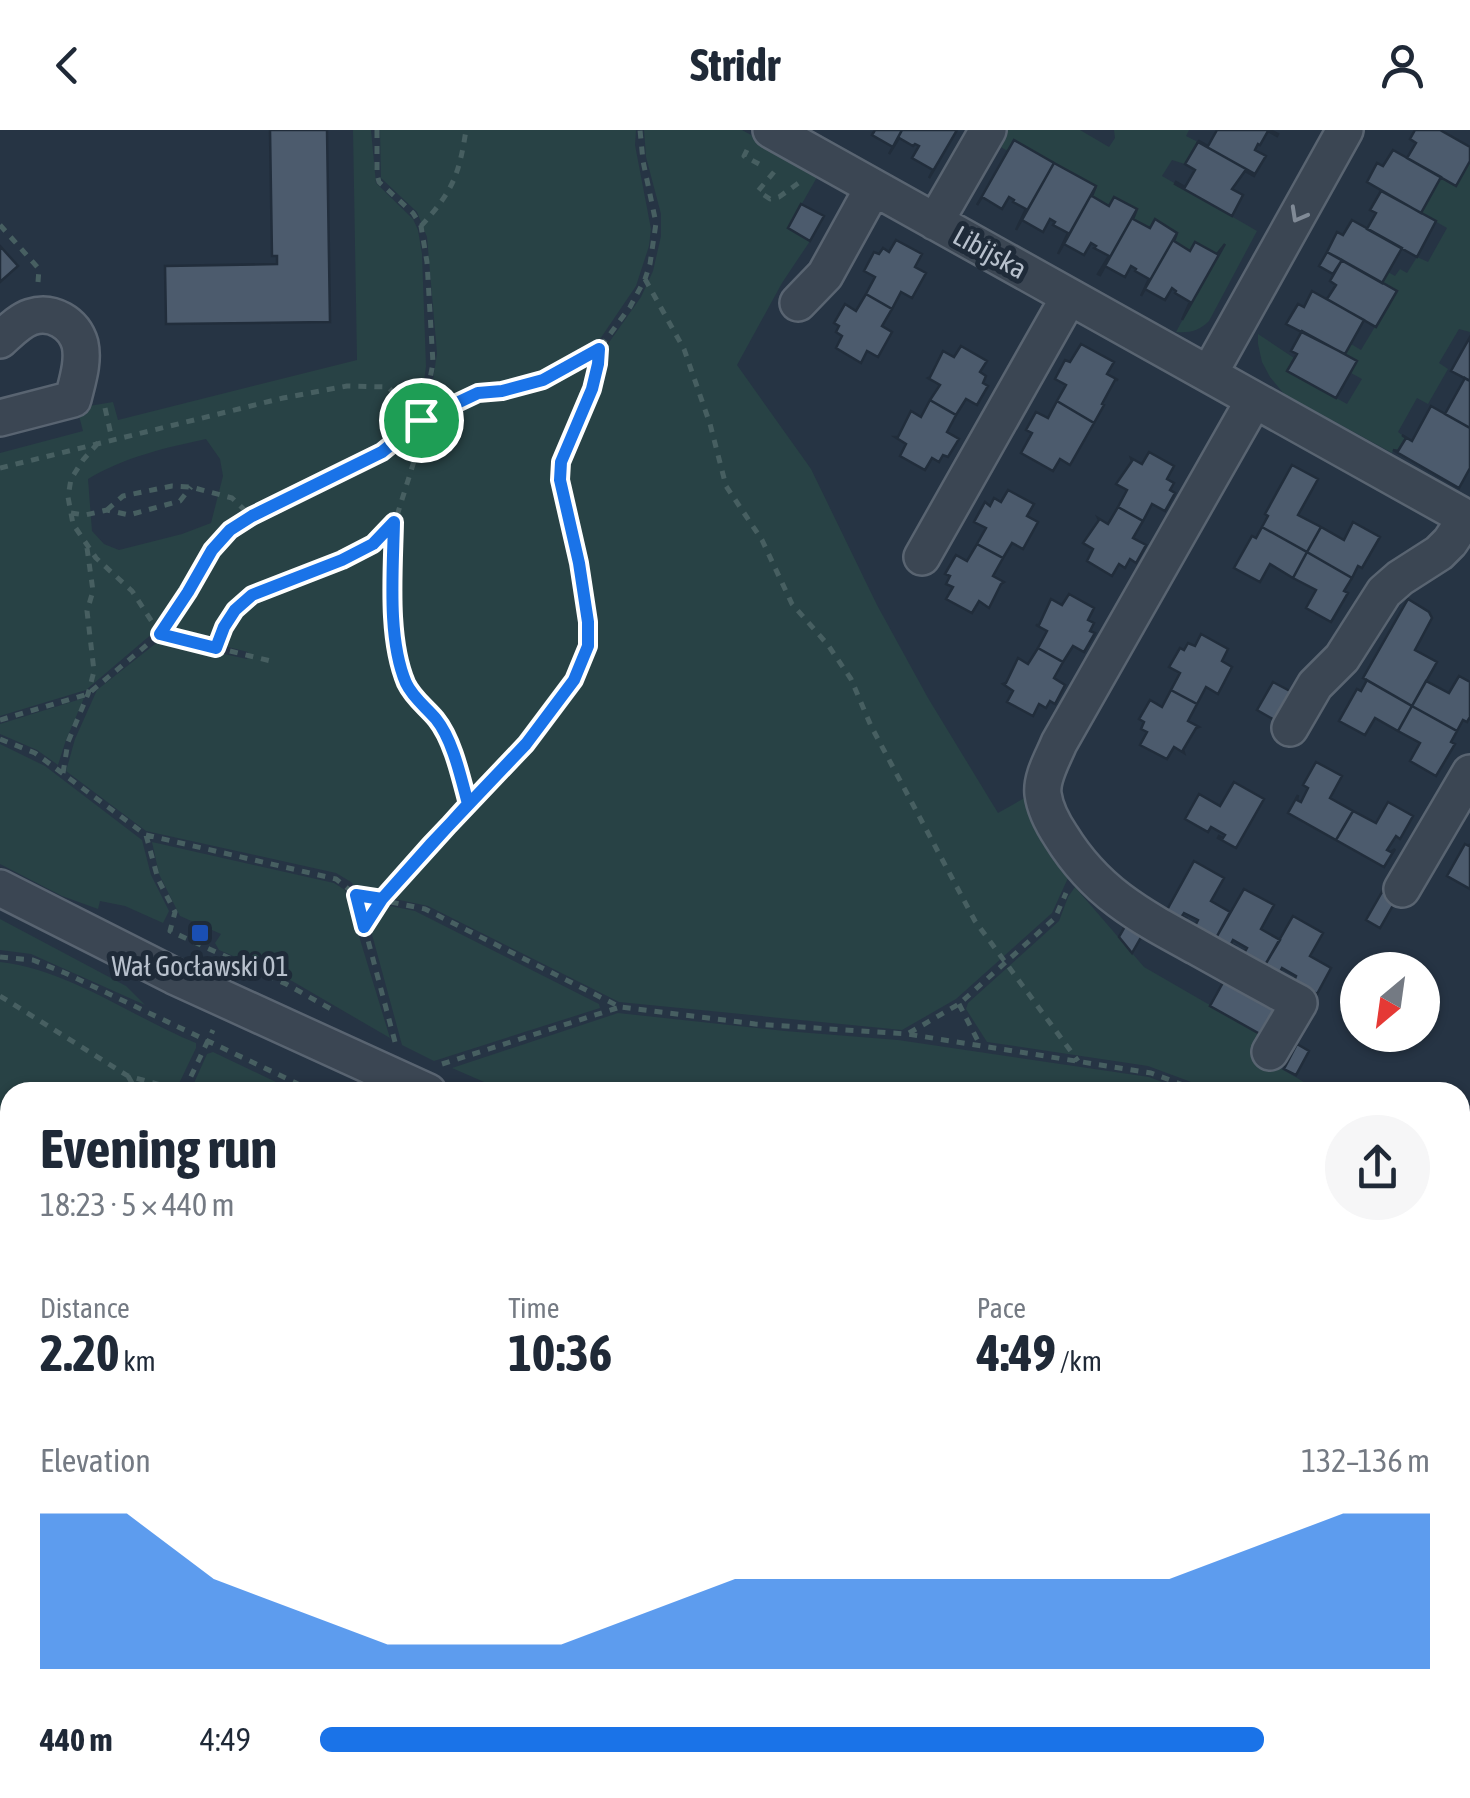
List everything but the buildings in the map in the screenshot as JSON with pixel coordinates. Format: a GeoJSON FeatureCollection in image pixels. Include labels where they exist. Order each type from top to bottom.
{"type":"FeatureCollection","features":[{"type":"Feature","properties":{"kind":"street","name":"Libijska"},"geometry":{"type":"LineString","coordinates":[[771,130],[1468,519]]}},
{"type":"Feature","properties":{"kind":"street"},"geometry":{"type":"LineString","coordinates":[[935,222],[988,130]]}},
{"type":"Feature","properties":{"kind":"street"},"geometry":{"type":"LineString","coordinates":[[1208,374],[1345,130]]}},
{"type":"Feature","properties":{"kind":"street"},"geometry":{"type":"LineString","coordinates":[[798,303],[826,275],[873,188]]}},
{"type":"Feature","properties":{"kind":"street"},"geometry":{"type":"LineString","coordinates":[[922,558],[1070,298]]}},
{"type":"Feature","properties":{"kind":"street"},"geometry":{"type":"LineString","coordinates":[[0,340],[30,317],[50,315],[74,330],[81,356],[74,399],[0,418]]}},
{"type":"Feature","properties":{"kind":"street"},"geometry":{"type":"LineString","coordinates":[[1254,400],[1059,742],[1043,794],[1048,813],[1079,864],[1102,888],[1132,912],[1299,1004],[1270,1052]]}},
{"type":"Feature","properties":{"kind":"street"},"geometry":{"type":"LineString","coordinates":[[1290,728],[1315,685],[1342,658],[1384,592],[1440,553],[1468,519]]}},
{"type":"Feature","properties":{"kind":"street"},"geometry":{"type":"LineString","coordinates":[[1402,890],[1470,773]]}},
{"type":"Feature","properties":{"kind":"street"},"geometry":{"type":"LineString","coordinates":[[0,888],[174,976],[433,1079]]}},
{"type":"Feature","properties":{"kind":"path"},"geometry":{"type":"LineString","coordinates":[[376,130],[379,182],[413,213],[421,226],[433,363],[416,458],[394,522],[396,640],[406,683],[438,721],[458,764],[468,804]]}},
{"type":"Feature","properties":{"kind":"path"},"geometry":{"type":"LineString","coordinates":[[421,226],[446,199],[462,162],[466,130]]}},
{"type":"Feature","properties":{"kind":"path"},"geometry":{"type":"LineString","coordinates":[[0,720],[88,694],[160,634],[212,550],[230,530],[252,516],[382,452],[421,420],[478,393],[543,380],[599,349],[645,279],[654,246],[656,223],[640,130]]}},
{"type":"Feature","properties":{"kind":"path"},"geometry":{"type":"LineString","coordinates":[[774,172],[758,192],[770,199],[812,174]]}},
{"type":"Feature","properties":{"kind":"path"},"geometry":{"type":"LineString","coordinates":[[0,225],[26,254]]}},
{"type":"Feature","properties":{"kind":"path"},"geometry":{"type":"LineString","coordinates":[[645,279],[684,349],[726,486],[762,540],[792,604],[851,678],[872,726],[975,921],[1078,1061]]}},
{"type":"Feature","properties":{"kind":"path"},"geometry":{"type":"LineString","coordinates":[[364,927],[382,899],[526,744],[574,680],[588,646],[579,563],[560,480],[561,462],[592,389],[599,349]]}},
{"type":"Feature","properties":{"kind":"path"},"geometry":{"type":"LineString","coordinates":[[0,468],[282,398],[348,386],[388,387],[421,420]]}},
{"type":"Feature","properties":{"kind":"path"},"geometry":{"type":"LineString","coordinates":[[101,392],[112,439]]}},
{"type":"Feature","properties":{"kind":"path"},"geometry":{"type":"LineString","coordinates":[[98,443],[71,479],[68,497],[73,524],[96,558],[132,591],[160,634],[275,662]]}},
{"type":"Feature","properties":{"kind":"path"},"geometry":{"type":"LineString","coordinates":[[107,510],[122,496],[172,486],[232,498],[252,516]]}},
{"type":"Feature","properties":{"kind":"path"},"geometry":{"type":"LineString","coordinates":[[71,513],[85,515],[107,510],[129,515],[180,502],[190,487]]}},
{"type":"Feature","properties":{"kind":"path"},"geometry":{"type":"LineString","coordinates":[[216,648],[235,610],[252,595],[342,560],[373,544],[394,522]]}},
{"type":"Feature","properties":{"kind":"path"},"geometry":{"type":"LineString","coordinates":[[63,772],[68,742],[94,671],[87,611],[93,591],[86,544]]}},
{"type":"Feature","properties":{"kind":"path"},"geometry":{"type":"LineString","coordinates":[[0,739],[63,772],[146,835],[336,878],[356,895],[425,910],[620,1007],[755,1024],[907,1034],[1152,1073],[1176,1082]]}},
{"type":"Feature","properties":{"kind":"path"},"geometry":{"type":"LineString","coordinates":[[146,835],[158,879],[175,912],[170,931],[334,1010]]}},
{"type":"Feature","properties":{"kind":"path"},"geometry":{"type":"LineString","coordinates":[[907,1034],[959,1004],[1054,918],[1079,864]]}},
{"type":"Feature","properties":{"kind":"path"},"geometry":{"type":"LineString","coordinates":[[356,895],[396,1046],[381,1038]]}},
{"type":"Feature","properties":{"kind":"path"},"geometry":{"type":"LineString","coordinates":[[0,957],[34,960],[294,1082]]}},
{"type":"Feature","properties":{"kind":"path"},"geometry":{"type":"LineString","coordinates":[[0,996],[128,1076],[149,1082]]}},
{"type":"Feature","properties":{"kind":"path"},"geometry":{"type":"LineString","coordinates":[[959,1004],[980,1046]]}},
{"type":"Feature","properties":{"kind":"path"},"geometry":{"type":"LineString","coordinates":[[433,1079],[620,1007]]}},
{"type":"Feature","properties":{"kind":"path"},"geometry":{"type":"LineString","coordinates":[[188,1082],[213,1030]]}},
{"type":"Feature","properties":{"kind":"path"},"geometry":{"type":"LineString","coordinates":[[128,1076],[131,1082]]}},
{"type":"Feature","properties":{"kind":"green space"},"geometry":{"type":"Polygon","coordinates":[[[353,130],[371,130],[376,183],[413,219],[422,254],[426,366],[421,407],[415,421],[377,450],[252,511],[221,532],[160,627],[86,690],[0,716],[0,453],[83,431],[77,408],[113,402],[118,420],[357,360],[353,130]],[[206,439],[160,450],[102,471],[88,479],[92,531],[104,544],[119,550],[211,523],[223,476],[220,459],[206,439]]]}},
{"type":"Feature","properties":{"kind":"green space"},"geometry":{"type":"Polygon","coordinates":[[[380,130],[636,130],[635,145],[651,229],[649,246],[636,286],[596,345],[539,377],[476,390],[428,414],[437,353],[427,237],[417,212],[381,178],[380,130]]]}},
{"type":"Feature","properties":{"kind":"green space"},"geometry":{"type":"Polygon","coordinates":[[[644,130],[742,130],[816,171],[816,179],[788,228],[810,241],[737,365],[811,469],[877,605],[998,813],[1028,796],[1068,878],[1052,913],[956,999],[902,1030],[619,1002],[428,906],[390,898],[534,742],[581,678],[592,649],[581,551],[564,482],[565,471],[598,389],[603,351],[641,297],[653,271],[661,236],[661,214],[646,157],[644,130]]]}},
{"type":"Feature","properties":{"kind":"green space"},"geometry":{"type":"Polygon","coordinates":[[[1003,130],[1080,130],[1109,147],[1115,138],[1114,130],[1189,130],[1186,136],[1198,142],[1185,164],[1172,160],[1162,176],[1257,231],[1209,321],[1194,331],[1176,332],[1218,254],[1196,242],[1190,251],[1174,241],[1178,233],[1155,220],[1150,228],[1133,219],[1137,210],[1115,197],[1109,206],[1092,196],[1097,187],[1014,140],[1008,151],[995,144],[1003,130]]]}},
{"type":"Feature","properties":{"kind":"green space"},"geometry":{"type":"Polygon","coordinates":[[[1470,161],[1470,332],[1459,329],[1439,363],[1448,369],[1428,404],[1417,398],[1398,432],[1406,438],[1398,451],[1394,449],[1392,453],[1284,394],[1262,362],[1258,334],[1294,358],[1288,371],[1347,404],[1362,379],[1351,373],[1357,360],[1345,354],[1351,344],[1361,350],[1396,292],[1382,283],[1388,272],[1395,276],[1400,269],[1407,273],[1417,257],[1428,262],[1447,228],[1421,213],[1441,177],[1456,185],[1470,161]]]}},
{"type":"Feature","properties":{"kind":"green space"},"geometry":{"type":"Polygon","coordinates":[[[594,356],[595,366],[585,397],[555,469],[556,499],[576,571],[583,638],[581,656],[517,746],[381,895],[359,891],[336,873],[146,831],[66,771],[75,739],[97,690],[160,640],[247,659],[248,652],[167,632],[199,589],[213,555],[243,527],[382,458],[445,415],[486,396],[547,386],[594,356]]]}},
{"type":"Feature","properties":{"kind":"green space"},"geometry":{"type":"Polygon","coordinates":[[[84,698],[58,765],[37,750],[0,734],[0,724],[84,698]]]}},
{"type":"Feature","properties":{"kind":"green space"},"geometry":{"type":"Polygon","coordinates":[[[0,744],[45,766],[142,840],[151,875],[169,911],[163,923],[125,906],[100,901],[98,909],[62,896],[0,864],[0,744]]]}},
{"type":"Feature","properties":{"kind":"green space"},"geometry":{"type":"Polygon","coordinates":[[[152,842],[334,883],[345,890],[390,1038],[292,981],[219,950],[215,943],[221,934],[180,916],[159,874],[152,842]]]}},
{"type":"Feature","properties":{"kind":"green space"},"geometry":{"type":"Polygon","coordinates":[[[1075,887],[1144,967],[1260,1034],[1251,1051],[1304,1082],[1191,1082],[1148,1066],[987,1042],[966,1009],[968,1003],[1059,921],[1075,887]]]}},
{"type":"Feature","properties":{"kind":"green space"},"geometry":{"type":"Polygon","coordinates":[[[386,905],[415,911],[599,1004],[600,1008],[434,1061],[402,1045],[370,927],[386,905]]]}},
{"type":"Feature","properties":{"kind":"green space"},"geometry":{"type":"Polygon","coordinates":[[[0,919],[126,986],[145,1005],[31,954],[0,950],[0,919]]]}},
{"type":"Feature","properties":{"kind":"green space"},"geometry":{"type":"Polygon","coordinates":[[[0,962],[76,984],[196,1043],[180,1082],[0,1082],[0,962]]]}},
{"type":"Feature","properties":{"kind":"green space"},"geometry":{"type":"Polygon","coordinates":[[[618,1013],[898,1040],[1162,1082],[484,1082],[452,1068],[618,1013]]]}},
{"type":"Feature","properties":{"kind":"green space"},"geometry":{"type":"Polygon","coordinates":[[[213,1052],[276,1082],[194,1082],[207,1054],[213,1052]]]}},
{"type":"Feature","properties":{"kind":"place","name":"Wał Gocławski 01"},"geometry":{"type":"Point","coordinates":[200,933]}},
{"type":"Feature","properties":{"kind":"route"},"geometry":{"type":"LineString","coordinates":[[421,420],[382,452],[230,530],[201,566],[160,634],[216,648],[235,610],[252,595],[342,560],[373,544],[394,522],[396,640],[406,683],[438,721],[458,764],[468,804],[430,845],[382,899],[356,895],[364,927],[382,899],[526,744],[574,680],[588,646],[579,563],[560,480],[561,462],[592,389],[599,349],[543,380],[478,393],[421,420]]}}]}
